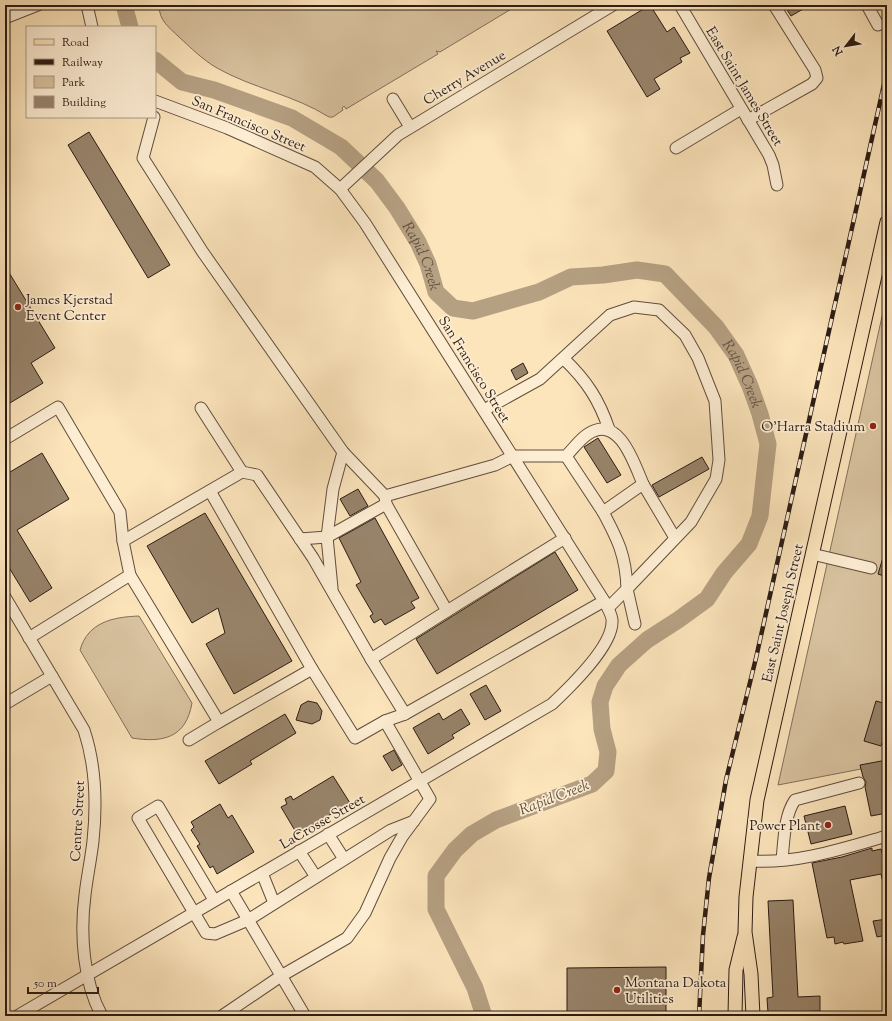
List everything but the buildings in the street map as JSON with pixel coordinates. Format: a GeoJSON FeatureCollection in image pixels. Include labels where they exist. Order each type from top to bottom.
{"type":"FeatureCollection","features":[{"type":"Feature","properties":{"kind":"main road","name":"East Saint Joseph Street"},"geometry":{"type":"LineString","coordinates":[[753,1016],[751,974],[745,932],[750,860],[757,800],[812,554],[882,263],[887,222]]}},
{"type":"Feature","properties":{"kind":"main road"},"geometry":{"type":"LineString","coordinates":[[735,1016],[736,970],[745,932]]}},
{"type":"Feature","properties":{"kind":"street"},"geometry":{"type":"LineString","coordinates":[[5,18],[38,5]]}},
{"type":"Feature","properties":{"kind":"street"},"geometry":{"type":"LineString","coordinates":[[87,5],[92,26]]}},
{"type":"Feature","properties":{"kind":"street","name":"Cherry Avenue"},"geometry":{"type":"LineString","coordinates":[[340,189],[382,149],[410,127],[599,9],[613,5]]}},
{"type":"Feature","properties":{"kind":"street","name":"East Saint James Street"},"geometry":{"type":"LineString","coordinates":[[680,5],[771,160],[777,185]]}},
{"type":"Feature","properties":{"kind":"street"},"geometry":{"type":"LineString","coordinates":[[748,120],[812,84],[817,78],[815,70],[774,5]]}},
{"type":"Feature","properties":{"kind":"street"},"geometry":{"type":"LineString","coordinates":[[867,5],[878,25]]}},
{"type":"Feature","properties":{"kind":"street"},"geometry":{"type":"LineString","coordinates":[[393,99],[410,127]]}},
{"type":"Feature","properties":{"kind":"street","name":"San Francisco Street"},"geometry":{"type":"LineString","coordinates":[[156,105],[227,128],[315,167],[340,189],[365,223],[565,538],[606,604],[613,622]]}},
{"type":"Feature","properties":{"kind":"street"},"geometry":{"type":"LineString","coordinates":[[676,148],[741,109]]}},
{"type":"Feature","properties":{"kind":"street"},"geometry":{"type":"LineString","coordinates":[[154,118],[144,158],[202,251],[343,452],[385,500],[447,611]]}},
{"type":"Feature","properties":{"kind":"street"},"geometry":{"type":"LineString","coordinates":[[210,491],[312,669],[355,738],[385,721],[406,714],[606,604],[627,588],[691,522],[716,479],[719,460],[715,401],[698,358],[685,336],[659,310],[634,307],[610,315],[564,359],[540,379],[484,410]]}},
{"type":"Feature","properties":{"kind":"street"},"geometry":{"type":"LineString","coordinates":[[564,359],[576,371],[600,404],[609,430]]}},
{"type":"Feature","properties":{"kind":"street"},"geometry":{"type":"LineString","coordinates":[[5,439],[58,406],[120,512],[123,541],[130,575],[219,722]]}},
{"type":"Feature","properties":{"kind":"street"},"geometry":{"type":"LineString","coordinates":[[201,408],[242,472]]}},
{"type":"Feature","properties":{"kind":"street"},"geometry":{"type":"LineString","coordinates":[[300,539],[327,537],[385,500],[495,464],[513,456],[566,456],[588,434],[599,430],[609,430],[617,435],[630,453],[643,484],[674,538]]}},
{"type":"Feature","properties":{"kind":"street"},"geometry":{"type":"LineString","coordinates":[[332,592],[327,537],[333,489],[343,452]]}},
{"type":"Feature","properties":{"kind":"street"},"geometry":{"type":"LineString","coordinates":[[566,456],[603,512],[618,539],[626,565],[627,588],[635,624]]}},
{"type":"Feature","properties":{"kind":"street"},"geometry":{"type":"LineString","coordinates":[[123,541],[242,472],[257,475],[300,539],[371,659],[406,714]]}},
{"type":"Feature","properties":{"kind":"street"},"geometry":{"type":"LineString","coordinates":[[603,512],[643,484]]}},
{"type":"Feature","properties":{"kind":"street"},"geometry":{"type":"LineString","coordinates":[[371,659],[565,538]]}},
{"type":"Feature","properties":{"kind":"street"},"geometry":{"type":"LineString","coordinates":[[812,554],[871,568]]}},
{"type":"Feature","properties":{"kind":"street"},"geometry":{"type":"LineString","coordinates":[[29,638],[130,575]]}},
{"type":"Feature","properties":{"kind":"street","name":"Centre Street"},"geometry":{"type":"LineString","coordinates":[[7,604],[84,730],[94,770],[96,792],[93,840],[83,920],[87,974],[102,1016]]}},
{"type":"Feature","properties":{"kind":"street","name":"LaCrosse Street"},"geometry":{"type":"LineString","coordinates":[[17,1016],[552,704],[578,679],[607,641],[613,622]]}},
{"type":"Feature","properties":{"kind":"street"},"geometry":{"type":"LineString","coordinates":[[190,740],[312,669]]}},
{"type":"Feature","properties":{"kind":"street"},"geometry":{"type":"LineString","coordinates":[[5,704],[52,676]]}},
{"type":"Feature","properties":{"kind":"street"},"geometry":{"type":"LineString","coordinates":[[222,1016],[281,976],[346,938],[365,913],[390,858],[430,799],[385,721]]}},
{"type":"Feature","properties":{"kind":"street"},"geometry":{"type":"LineString","coordinates":[[782,860],[786,829],[791,806],[795,800],[858,782]]}},
{"type":"Feature","properties":{"kind":"street"},"geometry":{"type":"LineString","coordinates":[[214,900],[158,806],[138,818],[195,912],[206,933],[215,934],[248,920],[391,830],[414,821]]}},
{"type":"Feature","properties":{"kind":"street"},"geometry":{"type":"LineString","coordinates":[[328,834],[344,859]]}},
{"type":"Feature","properties":{"kind":"street"},"geometry":{"type":"LineString","coordinates":[[750,860],[767,862],[812,857],[887,836]]}},
{"type":"Feature","properties":{"kind":"street"},"geometry":{"type":"LineString","coordinates":[[300,851],[316,877]]}},
{"type":"Feature","properties":{"kind":"street"},"geometry":{"type":"LineString","coordinates":[[262,873],[274,903]]}},
{"type":"Feature","properties":{"kind":"street"},"geometry":{"type":"LineString","coordinates":[[231,891],[306,1016]]}},
{"type":"Feature","properties":{"kind":"green space"},"geometry":{"type":"Polygon","coordinates":[[[159,5],[518,5],[440,52],[436,51],[438,54],[346,109],[344,106],[342,108],[343,110],[333,117],[329,117],[316,109],[244,81],[212,65],[197,54],[168,27],[159,11],[159,5]]]}},
{"type":"Feature","properties":{"kind":"green space","name":"O'Harra Stadium"},"geometry":{"type":"Polygon","coordinates":[[[887,294],[887,764],[778,785],[887,294]]]}},
{"type":"Feature","properties":{"kind":"green space"},"geometry":{"type":"Polygon","coordinates":[[[139,616],[192,703],[189,715],[179,731],[171,736],[154,740],[132,738],[80,650],[89,633],[95,627],[111,620],[139,616]]]}},
{"type":"Feature","properties":{"kind":"waterway","name":"Rapid Creek"},"geometry":{"type":"LineString","coordinates":[[124,5],[130,26]]}},
{"type":"Feature","properties":{"kind":"waterway","name":"Rapid Creek"},"geometry":{"type":"LineString","coordinates":[[156,61],[182,82],[214,90],[292,118],[341,147],[377,181],[397,208],[418,242],[428,264],[436,292],[453,308],[473,311],[539,292],[571,277],[603,275],[637,270],[665,274],[716,327],[736,355],[750,386],[760,414],[768,444],[760,516],[749,544],[724,573],[707,599],[647,640],[619,665],[605,686],[600,702],[602,729],[608,752],[606,771],[592,784],[496,820],[472,834],[455,850],[436,876],[436,909],[475,988],[484,1016]]}},
{"type":"Feature","properties":{"kind":"railway"},"geometry":{"type":"LineString","coordinates":[[699,1016],[703,935],[709,878],[726,780],[756,658],[887,71]]}},
{"type":"Feature","properties":{"kind":"place","name":"James Kjerstad Event Center"},"geometry":{"type":"Point","coordinates":[18,307]}},
{"type":"Feature","properties":{"kind":"place","name":"O'Harra Stadium"},"geometry":{"type":"Point","coordinates":[873,426]}},
{"type":"Feature","properties":{"kind":"place","name":"Power Plant"},"geometry":{"type":"Point","coordinates":[828,825]}},
{"type":"Feature","properties":{"kind":"place","name":"Montana Dakota Utilities"},"geometry":{"type":"Point","coordinates":[617,990]}}]}
